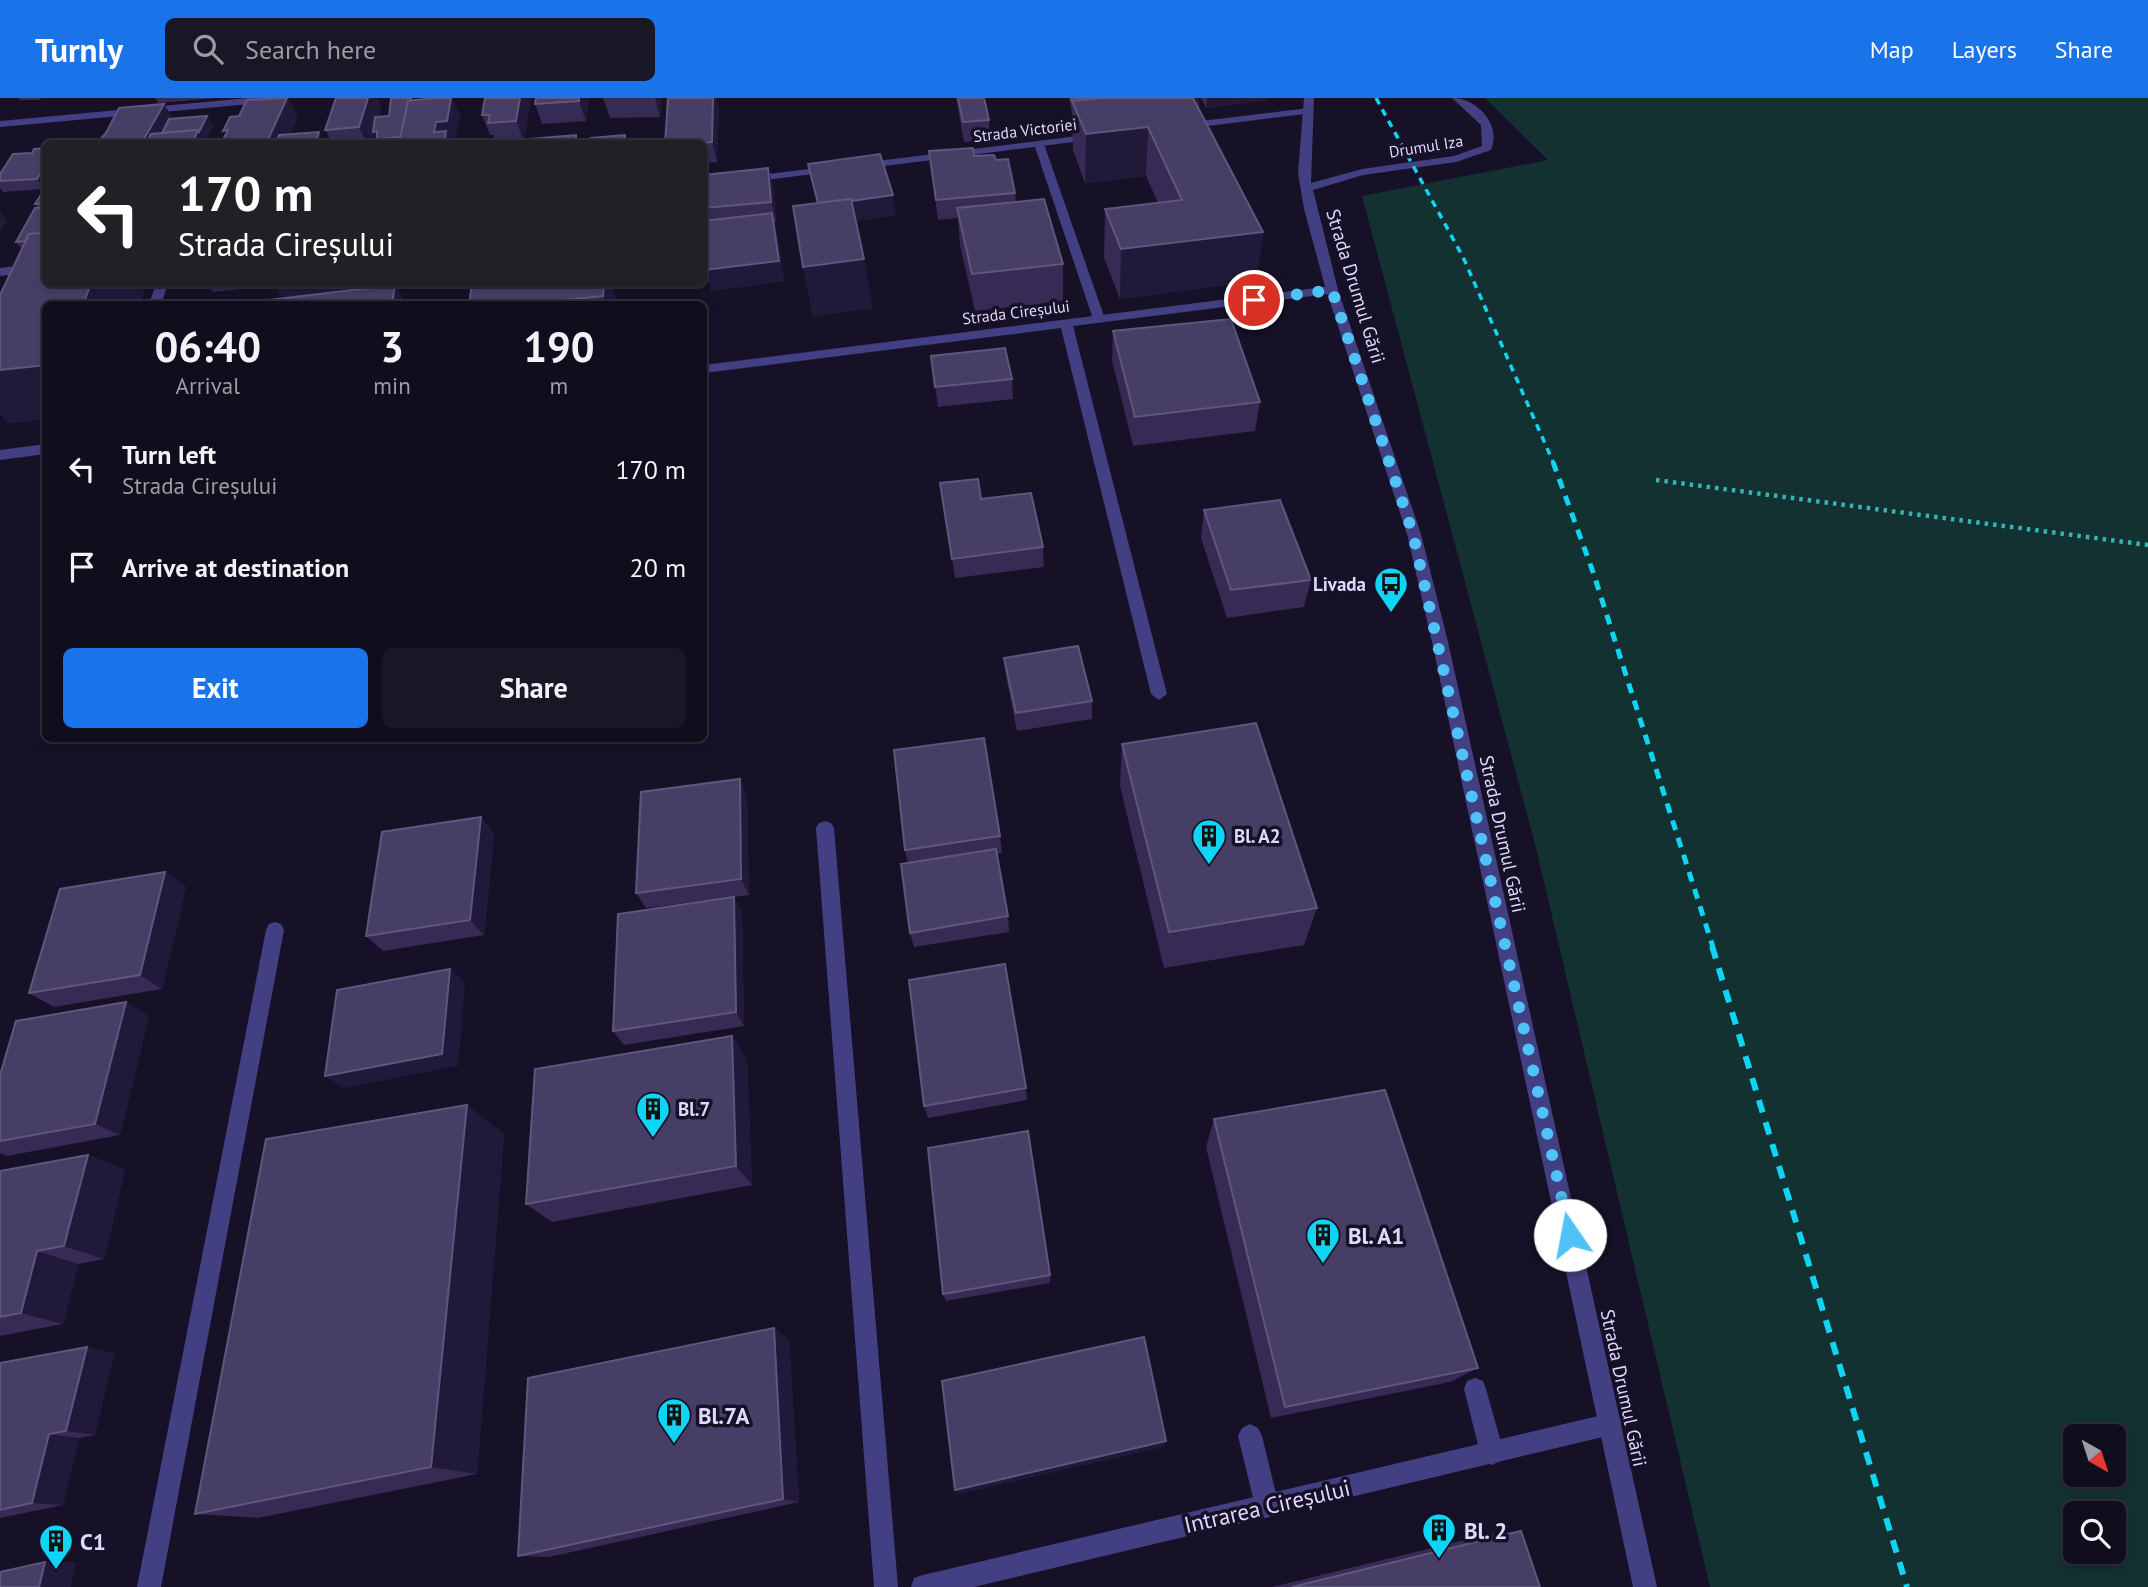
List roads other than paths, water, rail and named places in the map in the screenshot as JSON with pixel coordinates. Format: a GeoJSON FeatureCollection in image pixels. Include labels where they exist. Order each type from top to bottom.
{"type":"FeatureCollection","features":[{"type":"Feature","properties":{"kind":"street"},"geometry":{"type":"LineString","coordinates":[[0,124],[282,98]]}},
{"type":"Feature","properties":{"kind":"street","name":"Strada Drumul Gării"},"geometry":{"type":"LineString","coordinates":[[1309,98],[1304,157],[1307,188],[1332,290],[1383,434],[1423,574],[1645,1587]]}},
{"type":"Feature","properties":{"kind":"street","name":"Drumul Iza"},"geometry":{"type":"LineString","coordinates":[[1307,188],[1362,172],[1456,159],[1487,148],[1491,138],[1488,126],[1457,98]]}},
{"type":"Feature","properties":{"kind":"street"},"geometry":{"type":"LineString","coordinates":[[1174,127],[1309,111]]}},
{"type":"Feature","properties":{"kind":"street","name":"Strada Victoriei"},"geometry":{"type":"LineString","coordinates":[[707,185],[1107,135]]}},
{"type":"Feature","properties":{"kind":"street"},"geometry":{"type":"LineString","coordinates":[[1039,144],[1098,319]]}},
{"type":"Feature","properties":{"kind":"street"},"geometry":{"type":"LineString","coordinates":[[0,272],[42,267]]}},
{"type":"Feature","properties":{"kind":"street","name":"Strada Cireșului"},"geometry":{"type":"LineString","coordinates":[[707,369],[1332,290]]}},
{"type":"Feature","properties":{"kind":"street"},"geometry":{"type":"LineString","coordinates":[[1066,323],[1159,694]]}},
{"type":"Feature","properties":{"kind":"street"},"geometry":{"type":"LineString","coordinates":[[0,455],[42,450]]}},
{"type":"Feature","properties":{"kind":"street"},"geometry":{"type":"LineString","coordinates":[[825,828],[886,1587]]}},
{"type":"Feature","properties":{"kind":"street"},"geometry":{"type":"LineString","coordinates":[[149,1587],[275,930]]}},
{"type":"Feature","properties":{"kind":"street"},"geometry":{"type":"LineString","coordinates":[[1475,1389],[1492,1453]]}},
{"type":"Feature","properties":{"kind":"street","name":"Intrarea Cireșului"},"geometry":{"type":"LineString","coordinates":[[923,1587],[1611,1424]]}},
{"type":"Feature","properties":{"kind":"street"},"geometry":{"type":"LineString","coordinates":[[1250,1436],[1267,1506]]}},
{"type":"Feature","properties":{"kind":"railway"},"geometry":{"type":"LineString","coordinates":[[1376,98],[1463,257],[1554,464]]}},
{"type":"Feature","properties":{"kind":"railway"},"geometry":{"type":"LineString","coordinates":[[1553,462],[1593,572],[1713,947]]}},
{"type":"Feature","properties":{"kind":"railway"},"geometry":{"type":"LineString","coordinates":[[1712,946],[1907,1587]]}},
{"type":"Feature","properties":{"kind":"place","name":"Livada"},"geometry":{"type":"Point","coordinates":[1391,614]}},
{"type":"Feature","properties":{"kind":"place","name":"Bl. A2"},"geometry":{"type":"Point","coordinates":[1209,866]}},
{"type":"Feature","properties":{"kind":"place","name":"Bl.7"},"geometry":{"type":"Point","coordinates":[653,1139]}},
{"type":"Feature","properties":{"kind":"place","name":"Bl. A1"},"geometry":{"type":"Point","coordinates":[1323,1265]}},
{"type":"Feature","properties":{"kind":"place","name":"Bl.7A"},"geometry":{"type":"Point","coordinates":[674,1445]}},
{"type":"Feature","properties":{"kind":"place","name":"Bl. 2"},"geometry":{"type":"Point","coordinates":[1439,1560]}},
{"type":"Feature","properties":{"kind":"place","name":"C1"},"geometry":{"type":"Point","coordinates":[56,1571]}}]}
